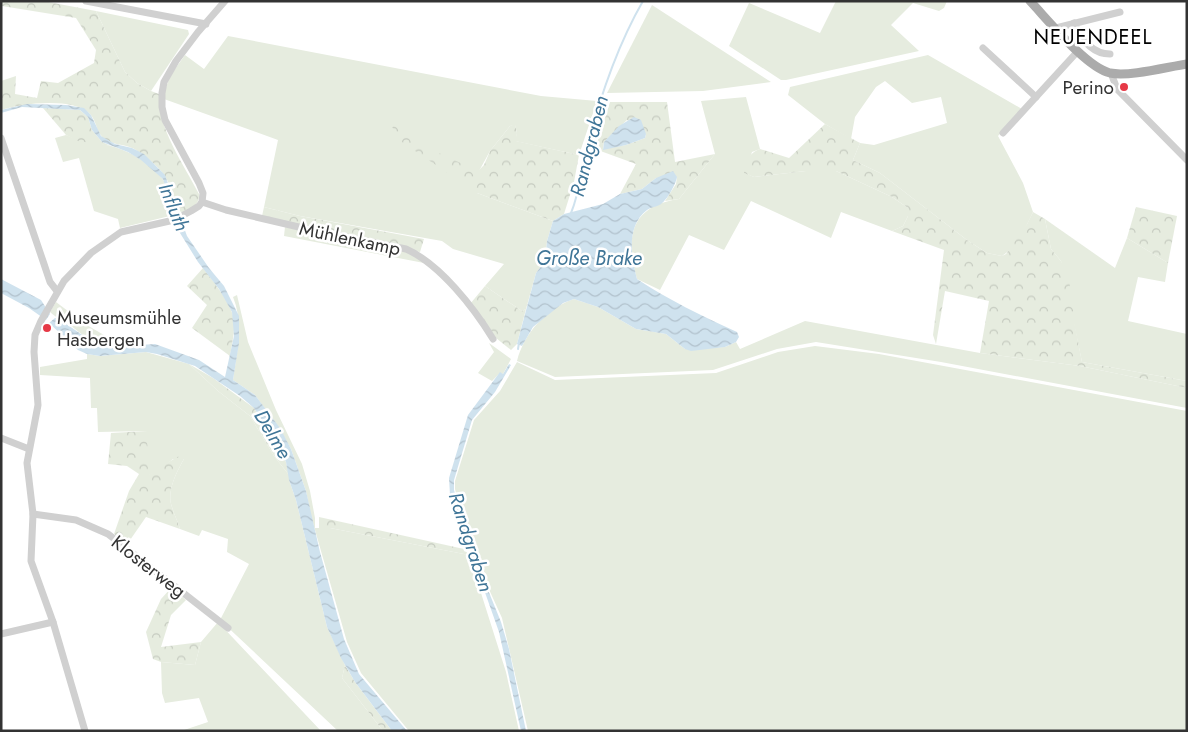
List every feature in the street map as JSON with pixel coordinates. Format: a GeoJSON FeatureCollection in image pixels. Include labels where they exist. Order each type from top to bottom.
{"type":"FeatureCollection","features":[{"type":"Feature","properties":{"kind":"main road"},"geometry":{"type":"LineString","coordinates":[[1030,1],[1078,51],[1095,66],[1111,73],[1130,73],[1187,64]]}},
{"type":"Feature","properties":{"kind":"street"},"geometry":{"type":"LineString","coordinates":[[86,1],[208,21]]}},
{"type":"Feature","properties":{"kind":"street"},"geometry":{"type":"LineString","coordinates":[[85,731],[53,622],[30,561],[33,514],[27,463],[38,405],[34,352],[35,335],[40,321],[64,280],[91,253],[121,232],[174,220],[199,206],[202,202],[203,193],[199,183],[165,120],[162,107],[162,93],[164,82],[176,61],[225,1]]}},
{"type":"Feature","properties":{"kind":"street"},"geometry":{"type":"LineString","coordinates":[[1056,28],[1120,12]]}},
{"type":"Feature","properties":{"kind":"street"},"geometry":{"type":"LineString","coordinates":[[1074,23],[1080,36],[1092,49],[1100,54],[1110,54]]}},
{"type":"Feature","properties":{"kind":"street"},"geometry":{"type":"LineString","coordinates":[[983,48],[1036,97]]}},
{"type":"Feature","properties":{"kind":"street"},"geometry":{"type":"LineString","coordinates":[[1003,134],[1078,51]]}},
{"type":"Feature","properties":{"kind":"street"},"geometry":{"type":"LineString","coordinates":[[1111,73],[1117,89],[1187,160]]}},
{"type":"Feature","properties":{"kind":"street"},"geometry":{"type":"LineString","coordinates":[[1,138],[50,282],[57,291]]}},
{"type":"Feature","properties":{"kind":"street","name":"Mühlenkamp"},"geometry":{"type":"LineString","coordinates":[[202,202],[226,210],[316,232],[406,249],[419,255],[440,272],[485,325],[494,339]]}},
{"type":"Feature","properties":{"kind":"street"},"geometry":{"type":"LineString","coordinates":[[1,438],[29,448]]}},
{"type":"Feature","properties":{"kind":"street","name":"Klosterweg"},"geometry":{"type":"LineString","coordinates":[[33,514],[76,520],[108,534],[228,628]]}},
{"type":"Feature","properties":{"kind":"street"},"geometry":{"type":"LineString","coordinates":[[1,634],[53,622]]}},
{"type":"Feature","properties":{"kind":"green space"},"geometry":{"type":"Polygon","coordinates":[[[1,1],[43,1],[96,11],[125,72],[137,83],[159,94],[162,119],[167,132],[199,194],[196,205],[178,214],[171,188],[159,169],[133,149],[106,140],[98,131],[90,114],[82,109],[72,105],[47,103],[22,105],[1,110],[1,81],[16,76],[15,94],[37,98],[41,81],[58,83],[94,63],[96,50],[76,18],[2,6],[1,10],[1,1]]]}},
{"type":"Feature","properties":{"kind":"green space"},"geometry":{"type":"Polygon","coordinates":[[[836,1],[947,1],[944,8],[939,11],[913,3],[891,25],[919,51],[786,80],[781,80],[729,46],[749,3],[820,33],[836,1]]]}},
{"type":"Feature","properties":{"kind":"green space"},"geometry":{"type":"Polygon","coordinates":[[[652,5],[771,82],[703,91],[607,93],[652,5]]]}},
{"type":"Feature","properties":{"kind":"green space"},"geometry":{"type":"Polygon","coordinates":[[[96,11],[188,30],[189,34],[151,91],[137,83],[125,72],[96,11]]]}},
{"type":"Feature","properties":{"kind":"green space"},"geometry":{"type":"Polygon","coordinates":[[[228,36],[541,96],[597,101],[579,155],[515,141],[517,133],[515,125],[510,126],[490,151],[479,171],[477,193],[553,221],[547,241],[545,261],[536,273],[526,309],[522,311],[485,286],[504,264],[453,249],[442,241],[300,216],[264,207],[278,140],[164,99],[168,81],[185,55],[204,69],[228,36]]]}},
{"type":"Feature","properties":{"kind":"green space"},"geometry":{"type":"Polygon","coordinates":[[[928,55],[1022,109],[998,136],[1023,183],[1033,212],[1016,243],[1002,256],[987,253],[967,240],[880,173],[853,160],[860,143],[874,145],[947,123],[941,97],[912,103],[885,81],[876,87],[855,117],[851,139],[825,124],[788,95],[790,87],[928,55]]]}},
{"type":"Feature","properties":{"kind":"green space"},"geometry":{"type":"Polygon","coordinates":[[[746,97],[760,149],[752,152],[745,173],[754,177],[806,171],[836,171],[892,197],[908,208],[908,216],[903,226],[892,231],[841,212],[831,238],[751,201],[724,250],[689,235],[660,290],[637,279],[633,264],[632,237],[641,216],[651,208],[679,199],[715,154],[701,101],[746,97]]]}},
{"type":"Feature","properties":{"kind":"green space"},"geometry":{"type":"Polygon","coordinates":[[[610,102],[667,102],[675,162],[715,154],[679,199],[665,201],[676,184],[677,177],[656,178],[642,189],[620,194],[636,164],[595,149],[610,102]],[[627,120],[604,142],[603,149],[626,145],[645,138],[646,134],[627,120]]]}},
{"type":"Feature","properties":{"kind":"green space"},"geometry":{"type":"Polygon","coordinates":[[[43,108],[80,110],[88,117],[92,130],[102,142],[111,146],[78,141],[66,135],[43,108]]]}},
{"type":"Feature","properties":{"kind":"green space"},"geometry":{"type":"Polygon","coordinates":[[[394,116],[439,153],[478,171],[484,165],[490,151],[510,126],[515,124],[516,141],[579,155],[574,182],[564,214],[553,221],[477,193],[396,138],[391,121],[391,118],[394,116]]]}},
{"type":"Feature","properties":{"kind":"green space"},"geometry":{"type":"Polygon","coordinates":[[[825,124],[860,143],[853,160],[880,173],[967,240],[987,253],[1002,256],[1006,254],[1033,212],[1045,219],[1051,249],[1061,261],[1069,279],[1082,362],[1187,381],[1187,388],[1080,366],[980,353],[989,301],[945,291],[936,344],[933,335],[944,250],[892,231],[903,226],[908,216],[908,208],[892,197],[836,171],[806,171],[754,177],[744,173],[749,158],[756,151],[760,149],[789,158],[825,124]]]}},
{"type":"Feature","properties":{"kind":"green space"},"geometry":{"type":"Polygon","coordinates":[[[66,135],[118,148],[146,163],[164,182],[174,215],[120,228],[118,219],[94,211],[79,158],[63,162],[55,138],[66,135]]]}},
{"type":"Feature","properties":{"kind":"green space"},"geometry":{"type":"Polygon","coordinates":[[[264,207],[300,216],[424,239],[420,252],[262,216],[264,207]]]}},
{"type":"Feature","properties":{"kind":"green space"},"geometry":{"type":"Polygon","coordinates":[[[1136,207],[1177,216],[1168,263],[1127,238],[1136,207]]]}},
{"type":"Feature","properties":{"kind":"green space"},"geometry":{"type":"Polygon","coordinates":[[[1045,219],[1115,268],[1127,238],[1168,263],[1165,282],[1138,277],[1128,321],[1187,334],[1187,381],[1082,362],[1061,261],[1051,249],[1045,219]]]}},
{"type":"Feature","properties":{"kind":"green space"},"geometry":{"type":"Polygon","coordinates":[[[285,227],[402,250],[413,254],[424,263],[284,236],[285,227]]]}},
{"type":"Feature","properties":{"kind":"green space"},"geometry":{"type":"Polygon","coordinates":[[[203,268],[222,293],[233,314],[234,329],[230,356],[192,328],[207,305],[187,286],[203,268]]]}},
{"type":"Feature","properties":{"kind":"green space"},"geometry":{"type":"Polygon","coordinates":[[[485,286],[522,311],[526,309],[517,344],[511,350],[496,338],[470,304],[485,286]]]}},
{"type":"Feature","properties":{"kind":"green space"},"geometry":{"type":"Polygon","coordinates":[[[237,295],[248,342],[276,410],[302,464],[310,491],[315,528],[330,528],[469,555],[506,672],[519,731],[409,731],[361,673],[347,642],[311,516],[306,491],[291,449],[279,428],[255,395],[233,380],[239,328],[233,297],[237,295]]]}},
{"type":"Feature","properties":{"kind":"green space"},"geometry":{"type":"Polygon","coordinates":[[[574,299],[598,307],[636,329],[666,334],[685,349],[725,347],[736,342],[740,349],[805,321],[980,353],[1080,366],[1187,388],[1187,408],[941,362],[816,342],[777,349],[713,370],[555,377],[517,361],[525,341],[538,323],[564,303],[574,299]]]}},
{"type":"Feature","properties":{"kind":"green space"},"geometry":{"type":"Polygon","coordinates":[[[56,302],[85,324],[123,346],[108,347],[88,339],[50,312],[56,302]]]}},
{"type":"Feature","properties":{"kind":"green space"},"geometry":{"type":"Polygon","coordinates":[[[489,343],[511,359],[503,374],[500,373],[492,381],[478,373],[494,352],[489,343]]]}},
{"type":"Feature","properties":{"kind":"green space"},"geometry":{"type":"Polygon","coordinates":[[[815,346],[879,354],[1187,411],[1187,731],[528,731],[502,618],[487,585],[482,563],[460,510],[455,489],[455,481],[474,420],[500,391],[517,362],[555,380],[716,373],[778,352],[815,346]]]}},
{"type":"Feature","properties":{"kind":"green space"},"geometry":{"type":"Polygon","coordinates":[[[146,352],[189,364],[218,391],[250,416],[274,456],[289,475],[327,627],[345,665],[342,678],[383,731],[338,731],[220,620],[249,564],[227,552],[228,539],[202,530],[199,536],[180,529],[170,495],[171,488],[184,459],[173,459],[162,468],[147,476],[147,431],[98,432],[97,408],[91,408],[90,378],[40,375],[40,367],[87,359],[87,354],[100,356],[146,352]]]}},
{"type":"Feature","properties":{"kind":"green space"},"geometry":{"type":"Polygon","coordinates":[[[189,364],[213,378],[254,408],[277,443],[286,462],[289,475],[274,456],[250,416],[218,391],[189,364]]]}},
{"type":"Feature","properties":{"kind":"green space"},"geometry":{"type":"Polygon","coordinates":[[[147,431],[148,475],[177,457],[182,455],[184,459],[171,488],[170,495],[180,529],[146,517],[128,543],[114,534],[129,491],[139,474],[127,466],[108,464],[111,433],[147,431]]]}},
{"type":"Feature","properties":{"kind":"green space"},"geometry":{"type":"Polygon","coordinates":[[[319,517],[464,549],[469,555],[330,528],[319,528],[319,517]]]}},
{"type":"Feature","properties":{"kind":"green space"},"geometry":{"type":"Polygon","coordinates":[[[171,588],[186,600],[171,615],[161,647],[201,642],[195,665],[161,662],[153,659],[146,632],[161,599],[171,588]]]}},
{"type":"Feature","properties":{"kind":"green space"},"geometry":{"type":"Polygon","coordinates":[[[218,622],[321,731],[181,731],[208,722],[199,698],[165,703],[162,693],[161,662],[195,665],[201,642],[218,622]]]}},
{"type":"Feature","properties":{"kind":"green space"},"geometry":{"type":"Polygon","coordinates":[[[345,665],[355,682],[392,731],[383,731],[342,678],[345,665]]]}},
{"type":"Feature","properties":{"kind":"water"},"geometry":{"type":"Polygon","coordinates":[[[27,104],[66,105],[84,108],[91,115],[101,136],[115,144],[132,148],[144,154],[165,175],[187,236],[224,286],[239,316],[239,343],[233,380],[255,395],[280,428],[291,449],[306,491],[320,552],[344,639],[359,674],[407,731],[392,731],[355,682],[341,658],[327,627],[286,462],[277,443],[254,408],[240,396],[195,366],[146,352],[100,356],[87,354],[78,350],[49,323],[55,318],[59,319],[94,343],[110,347],[155,344],[199,360],[225,377],[234,336],[232,312],[219,289],[198,262],[180,233],[163,179],[141,160],[128,152],[102,142],[92,130],[88,117],[80,110],[22,107],[1,113],[1,110],[27,104]]]}},
{"type":"Feature","properties":{"kind":"water"},"geometry":{"type":"Polygon","coordinates":[[[634,117],[641,120],[646,134],[645,138],[626,145],[603,150],[604,142],[619,126],[634,117]]]}},
{"type":"Feature","properties":{"kind":"water","name":"Große Brake"},"geometry":{"type":"Polygon","coordinates":[[[673,171],[677,177],[668,196],[661,204],[647,210],[640,217],[633,233],[632,251],[637,279],[661,294],[737,332],[739,337],[736,342],[725,347],[691,351],[685,349],[666,334],[636,329],[598,307],[574,299],[563,303],[533,327],[522,346],[517,344],[536,273],[545,261],[547,241],[553,221],[564,214],[603,204],[620,194],[642,189],[656,178],[673,171]]]}},
{"type":"Feature","properties":{"kind":"water"},"geometry":{"type":"Polygon","coordinates":[[[1,279],[41,300],[50,314],[46,320],[29,308],[1,293],[1,279]]]}},
{"type":"Feature","properties":{"kind":"water"},"geometry":{"type":"Polygon","coordinates":[[[509,364],[511,365],[495,392],[472,420],[454,480],[454,490],[486,585],[501,622],[509,649],[526,731],[521,731],[499,632],[454,511],[450,495],[449,478],[468,415],[500,372],[503,374],[509,364]]]}},
{"type":"Feature","properties":{"kind":"waterway","name":"Randgraben"},"geometry":{"type":"LineString","coordinates":[[571,213],[587,147],[604,91],[617,54],[643,1]]}},
{"type":"Feature","properties":{"kind":"waterway","name":"Randgraben"},"geometry":{"type":"LineString","coordinates":[[518,349],[519,343]]}},
{"type":"Feature","properties":{"kind":"place","name":"Perino"},"geometry":{"type":"Point","coordinates":[1124,87]}},
{"type":"Feature","properties":{"kind":"place","name":"Museumsmühle Hasbergen"},"geometry":{"type":"Point","coordinates":[47,328]}},
{"type":"Feature","properties":{"kind":"district","name":"NEUENDEEL"},"geometry":{"type":"Point","coordinates":[1093,37]}},
{"type":"Feature","properties":{"kind":"water label","name":"Influth"},"geometry":{"type":"Point","coordinates":[174,207]}},
{"type":"Feature","properties":{"kind":"water label","name":"Delme"},"geometry":{"type":"Point","coordinates":[273,434]}}]}
